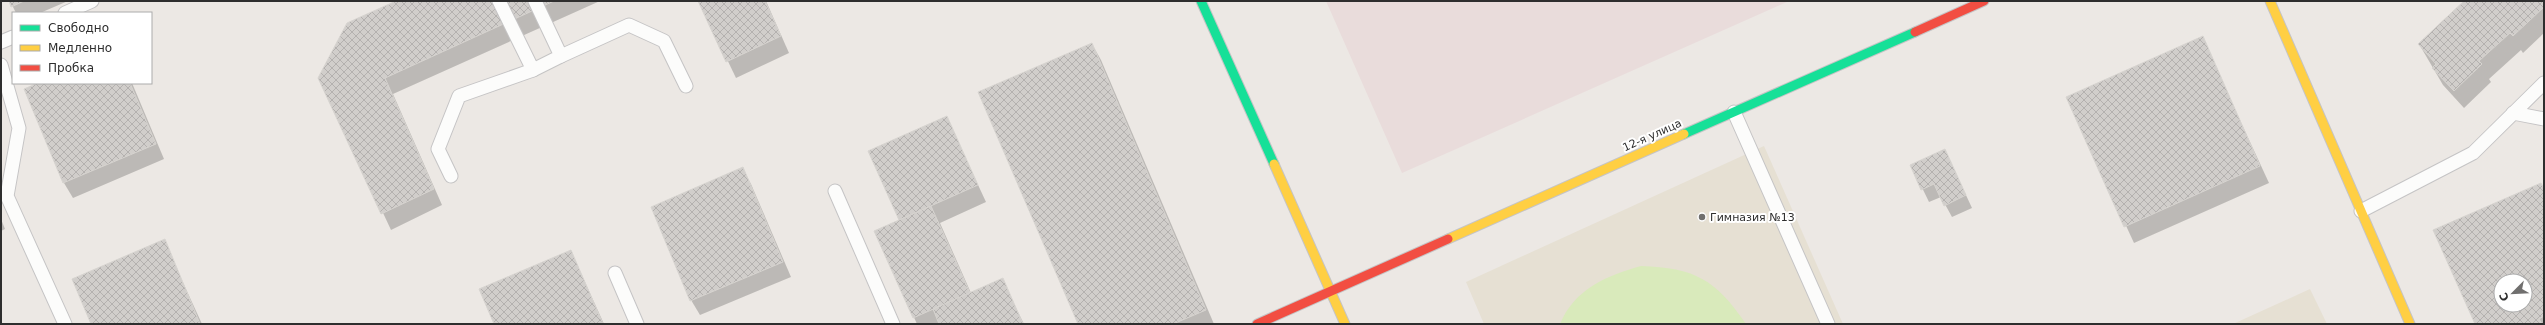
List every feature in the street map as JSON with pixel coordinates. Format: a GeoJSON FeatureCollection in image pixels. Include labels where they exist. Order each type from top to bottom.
{"type":"FeatureCollection","features":[{"type":"Feature","properties":{"kind":"street"},"geometry":{"type":"LineString","coordinates":[[1201,1],[1345,324]]}},
{"type":"Feature","properties":{"kind":"street","name":"12-я улица"},"geometry":{"type":"LineString","coordinates":[[1257,324],[1984,1]]}},
{"type":"Feature","properties":{"kind":"street"},"geometry":{"type":"LineString","coordinates":[[2270,1],[2410,324]]}},
{"type":"Feature","properties":{"kind":"lane"},"geometry":{"type":"LineString","coordinates":[[67,12],[92,1]]}},
{"type":"Feature","properties":{"kind":"lane"},"geometry":{"type":"LineString","coordinates":[[499,1],[533,70]]}},
{"type":"Feature","properties":{"kind":"lane"},"geometry":{"type":"LineString","coordinates":[[535,1],[561,56]]}},
{"type":"Feature","properties":{"kind":"lane"},"geometry":{"type":"LineString","coordinates":[[451,176],[438,149],[459,96],[533,70],[628,25],[664,41],[686,86]]}},
{"type":"Feature","properties":{"kind":"lane"},"geometry":{"type":"LineString","coordinates":[[1,42],[12,36]]}},
{"type":"Feature","properties":{"kind":"lane"},"geometry":{"type":"LineString","coordinates":[[1,65],[19,128],[7,196],[65,324]]}},
{"type":"Feature","properties":{"kind":"lane"},"geometry":{"type":"LineString","coordinates":[[2361,211],[2473,153],[2544,82]]}},
{"type":"Feature","properties":{"kind":"lane"},"geometry":{"type":"LineString","coordinates":[[1734,112],[1828,324]]}},
{"type":"Feature","properties":{"kind":"lane"},"geometry":{"type":"LineString","coordinates":[[2513,113],[2544,119]]}},
{"type":"Feature","properties":{"kind":"lane"},"geometry":{"type":"LineString","coordinates":[[835,191],[893,324]]}},
{"type":"Feature","properties":{"kind":"lane"},"geometry":{"type":"LineString","coordinates":[[615,273],[637,324]]}},
{"type":"Feature","properties":{"kind":"shaded area"},"geometry":{"type":"Polygon","coordinates":[[[1326,1],[1789,1],[1402,173],[1326,1]]]}},
{"type":"Feature","properties":{"kind":"shaded area","name":"Гимназия №13"},"geometry":{"type":"Polygon","coordinates":[[[1764,146],[1843,324],[1484,324],[1466,282],[1764,146]]]}},
{"type":"Feature","properties":{"kind":"shaded area"},"geometry":{"type":"Polygon","coordinates":[[[2310,289],[2327,324],[2233,324],[2310,289]]]}},
{"type":"Feature","properties":{"kind":"green space"},"geometry":{"type":"Polygon","coordinates":[[[1641,266],[1676,270],[1690,273],[1702,279],[1724,296],[1746,324],[1560,324],[1574,301],[1593,285],[1616,274],[1641,266]]]}},
{"type":"Feature","properties":{"kind":"building"},"geometry":{"type":"Polygon","coordinates":[[[9,1],[24,1],[11,7],[9,1]]]}},
{"type":"Feature","properties":{"kind":"building"},"geometry":{"type":"Polygon","coordinates":[[[396,1],[554,1],[385,78],[434,189],[381,214],[318,78],[347,23],[396,1]]]}},
{"type":"Feature","properties":{"kind":"building"},"geometry":{"type":"Polygon","coordinates":[[[698,1],[765,1],[781,36],[726,62],[698,1]]]}},
{"type":"Feature","properties":{"kind":"building"},"geometry":{"type":"Polygon","coordinates":[[[2464,1],[2544,1],[2544,7],[2513,36],[2510,33],[2479,61],[2482,64],[2454,91],[2432,68],[2436,64],[2418,44],[2464,1]]]}},
{"type":"Feature","properties":{"kind":"building"},"geometry":{"type":"Polygon","coordinates":[[[2203,36],[2260,166],[2124,227],[2066,97],[2203,36]]]}},
{"type":"Feature","properties":{"kind":"building"},"geometry":{"type":"Polygon","coordinates":[[[1092,43],[1206,310],[1173,324],[1078,324],[978,92],[1092,43]]]}},
{"type":"Feature","properties":{"kind":"building"},"geometry":{"type":"Polygon","coordinates":[[[36,84],[130,84],[156,144],[63,183],[24,89],[36,84]]]}},
{"type":"Feature","properties":{"kind":"building"},"geometry":{"type":"Polygon","coordinates":[[[947,116],[978,185],[899,220],[868,151],[947,116]]]}},
{"type":"Feature","properties":{"kind":"building"},"geometry":{"type":"Polygon","coordinates":[[[1945,149],[1966,195],[1944,206],[1934,184],[1921,190],[1910,165],[1945,149]]]}},
{"type":"Feature","properties":{"kind":"building"},"geometry":{"type":"Polygon","coordinates":[[[743,167],[783,262],[690,301],[651,207],[743,167]]]}},
{"type":"Feature","properties":{"kind":"building"},"geometry":{"type":"Polygon","coordinates":[[[2541,183],[2544,189],[2544,316],[2539,319],[2542,324],[2475,324],[2433,230],[2541,183]]]}},
{"type":"Feature","properties":{"kind":"building"},"geometry":{"type":"Polygon","coordinates":[[[931,206],[970,293],[913,318],[874,231],[931,206]]]}},
{"type":"Feature","properties":{"kind":"building"},"geometry":{"type":"Polygon","coordinates":[[[165,239],[200,324],[91,324],[72,279],[165,239]]]}},
{"type":"Feature","properties":{"kind":"building"},"geometry":{"type":"Polygon","coordinates":[[[571,250],[603,324],[494,324],[479,289],[571,250]]]}},
{"type":"Feature","properties":{"kind":"building"},"geometry":{"type":"Polygon","coordinates":[[[1003,278],[1023,324],[939,324],[933,309],[1003,278]]]}},
{"type":"Feature","properties":{"kind":"traffic: fast"},"geometry":{"type":"LineString","coordinates":[[1201,1],[1274,164]]}},
{"type":"Feature","properties":{"kind":"traffic: fast"},"geometry":{"type":"LineString","coordinates":[[1684,134],[1915,32]]}},
{"type":"Feature","properties":{"kind":"traffic: slow"},"geometry":{"type":"LineString","coordinates":[[2270,1],[2410,324]]}},
{"type":"Feature","properties":{"kind":"traffic: slow"},"geometry":{"type":"LineString","coordinates":[[1448,239],[1684,134]]}},
{"type":"Feature","properties":{"kind":"traffic: slow"},"geometry":{"type":"LineString","coordinates":[[1274,164],[1345,324]]}},
{"type":"Feature","properties":{"kind":"traffic: jam"},"geometry":{"type":"LineString","coordinates":[[1915,32],[1984,1]]}},
{"type":"Feature","properties":{"kind":"traffic: jam"},"geometry":{"type":"LineString","coordinates":[[1257,324],[1448,239]]}},
{"type":"Feature","properties":{"kind":"place","name":"Гимназия №13"},"geometry":{"type":"Point","coordinates":[1702,217]}}]}
